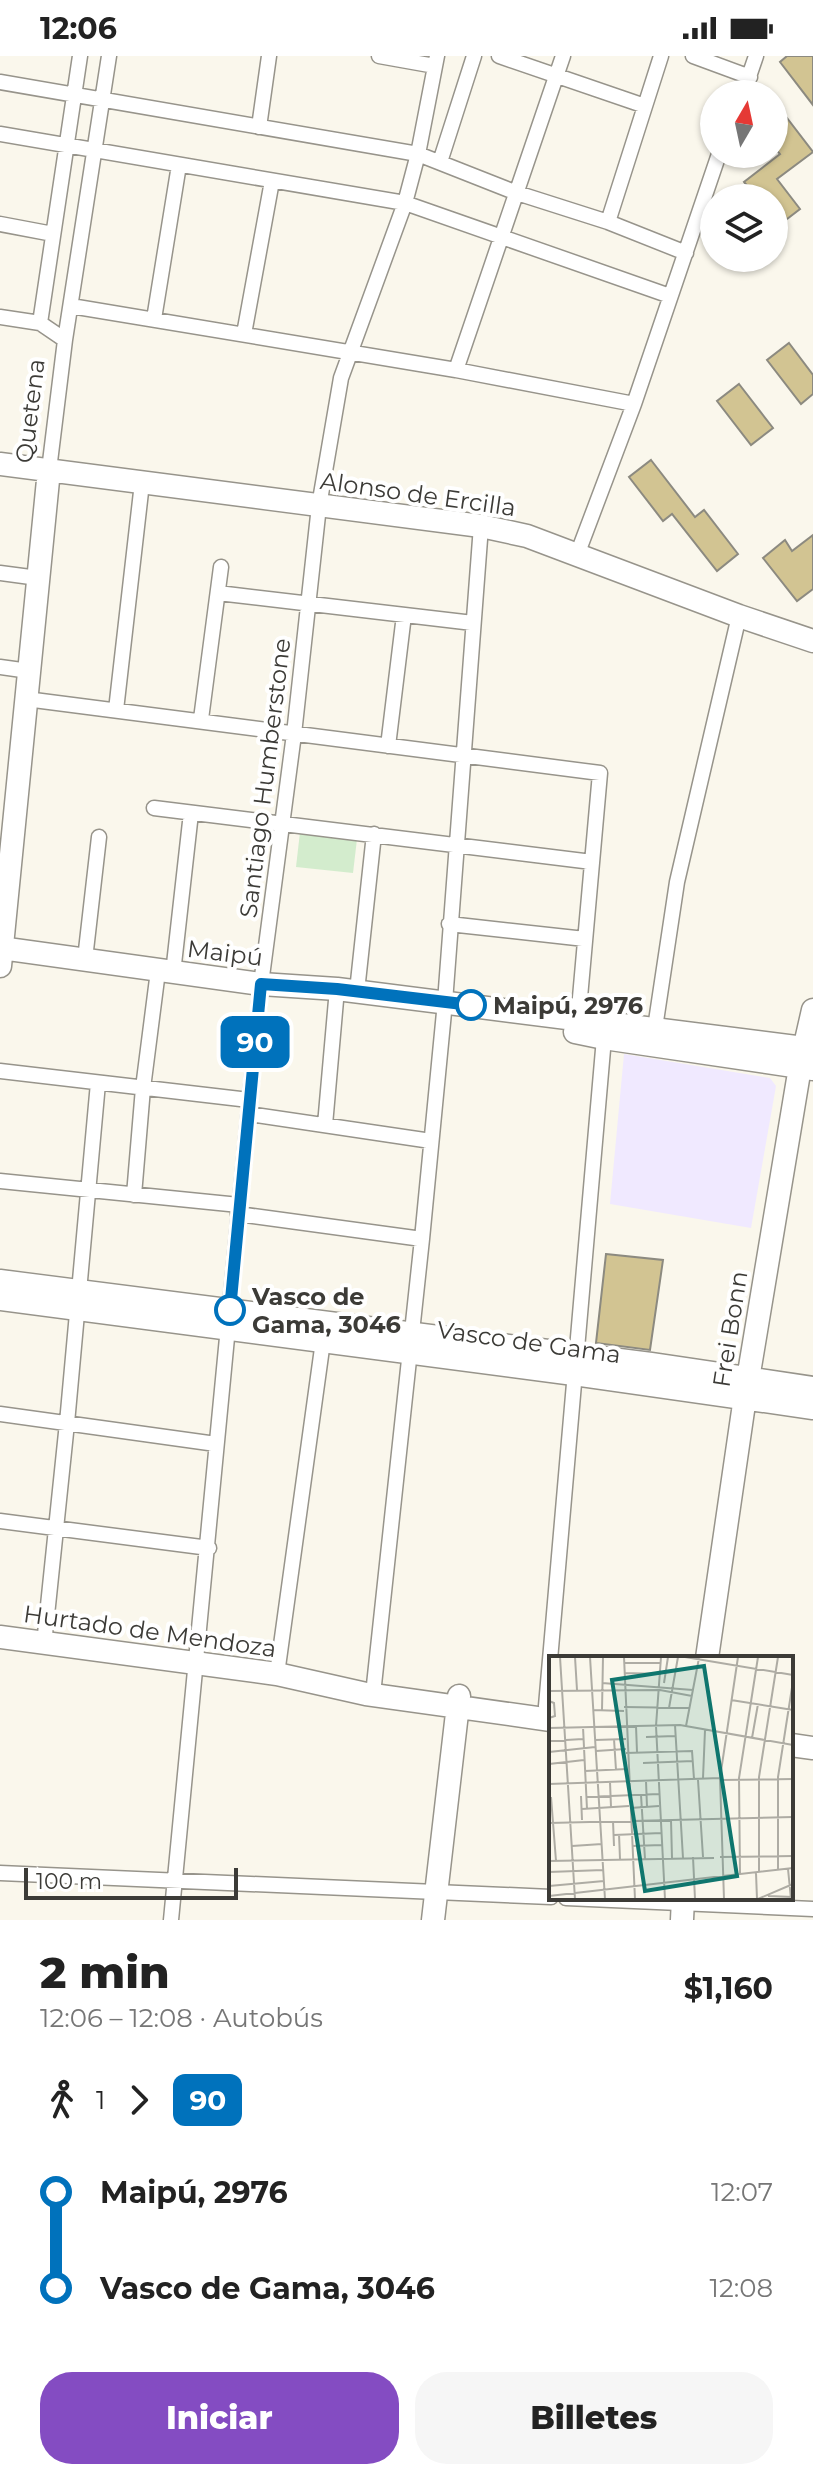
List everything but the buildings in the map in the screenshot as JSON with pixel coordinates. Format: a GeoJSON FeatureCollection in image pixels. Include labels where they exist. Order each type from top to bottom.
{"type":"FeatureCollection","features":[{"type":"Feature","properties":{"kind":"street"},"geometry":{"type":"LineString","coordinates":[[40,323],[80,56]]}},
{"type":"Feature","properties":{"kind":"street","name":"Quetena"},"geometry":{"type":"LineString","coordinates":[[1,954],[6,846],[26,699],[49,470],[65,340],[109,56]]}},
{"type":"Feature","properties":{"kind":"street"},"geometry":{"type":"LineString","coordinates":[[259,127],[269,56]]}},
{"type":"Feature","properties":{"kind":"street"},"geometry":{"type":"LineString","coordinates":[[379,56],[436,61]]}},
{"type":"Feature","properties":{"kind":"street"},"geometry":{"type":"LineString","coordinates":[[440,162],[474,56]]}},
{"type":"Feature","properties":{"kind":"street"},"geometry":{"type":"LineString","coordinates":[[499,56],[645,106]]}},
{"type":"Feature","properties":{"kind":"street"},"geometry":{"type":"LineString","coordinates":[[456,370],[563,56]]}},
{"type":"Feature","properties":{"kind":"street"},"geometry":{"type":"LineString","coordinates":[[608,222],[661,56]]}},
{"type":"Feature","properties":{"kind":"street"},"geometry":{"type":"LineString","coordinates":[[693,56],[750,77]]}},
{"type":"Feature","properties":{"kind":"street"},"geometry":{"type":"LineString","coordinates":[[749,80],[756,56]]}},
{"type":"Feature","properties":{"kind":"street","name":"Santiago Humberstone"},"geometry":{"type":"LineString","coordinates":[[171,1920],[261,984],[294,734],[319,506],[341,378],[405,203],[436,61]]}},
{"type":"Feature","properties":{"kind":"street"},"geometry":{"type":"LineString","coordinates":[[0,82],[418,154],[686,253]]}},
{"type":"Feature","properties":{"kind":"street"},"geometry":{"type":"LineString","coordinates":[[0,134],[405,203],[670,296]]}},
{"type":"Feature","properties":{"kind":"street"},"geometry":{"type":"LineString","coordinates":[[154,319],[179,165]]}},
{"type":"Feature","properties":{"kind":"street"},"geometry":{"type":"LineString","coordinates":[[577,555],[634,404],[714,168]]}},
{"type":"Feature","properties":{"kind":"street"},"geometry":{"type":"LineString","coordinates":[[244,334],[272,181]]}},
{"type":"Feature","properties":{"kind":"street"},"geometry":{"type":"LineString","coordinates":[[0,224],[53,234]]}},
{"type":"Feature","properties":{"kind":"street"},"geometry":{"type":"LineString","coordinates":[[71,306],[456,370],[634,404]]}},
{"type":"Feature","properties":{"kind":"street"},"geometry":{"type":"LineString","coordinates":[[0,317],[40,323],[65,340]]}},
{"type":"Feature","properties":{"kind":"street","name":"Alonso de Ercilla"},"geometry":{"type":"LineString","coordinates":[[0,464],[481,526],[527,536],[813,641]]}},
{"type":"Feature","properties":{"kind":"street"},"geometry":{"type":"LineString","coordinates":[[116,710],[142,483]]}},
{"type":"Feature","properties":{"kind":"street"},"geometry":{"type":"LineString","coordinates":[[374,1685],[445,1002],[481,526]]}},
{"type":"Feature","properties":{"kind":"street"},"geometry":{"type":"LineString","coordinates":[[201,719],[221,567]]}},
{"type":"Feature","properties":{"kind":"street"},"geometry":{"type":"LineString","coordinates":[[0,573],[38,578]]}},
{"type":"Feature","properties":{"kind":"street"},"geometry":{"type":"LineString","coordinates":[[218,593],[473,623]]}},
{"type":"Feature","properties":{"kind":"street"},"geometry":{"type":"LineString","coordinates":[[388,746],[404,615]]}},
{"type":"Feature","properties":{"kind":"street"},"geometry":{"type":"LineString","coordinates":[[655,1028],[677,882],[739,616]]}},
{"type":"Feature","properties":{"kind":"street"},"geometry":{"type":"LineString","coordinates":[[0,667],[29,671]]}},
{"type":"Feature","properties":{"kind":"street"},"geometry":{"type":"LineString","coordinates":[[26,699],[201,719],[600,773],[578,1020]]}},
{"type":"Feature","properties":{"kind":"street"},"geometry":{"type":"LineString","coordinates":[[154,808],[592,862]]}},
{"type":"Feature","properties":{"kind":"street"},"geometry":{"type":"LineString","coordinates":[[134,1195],[143,1088],[166,972],[191,813]]}},
{"type":"Feature","properties":{"kind":"street"},"geometry":{"type":"LineString","coordinates":[[325,1125],[374,834]]}},
{"type":"Feature","properties":{"kind":"street"},"geometry":{"type":"LineString","coordinates":[[85,959],[99,837]]}},
{"type":"Feature","properties":{"kind":"street"},"geometry":{"type":"LineString","coordinates":[[449,924],[585,939]]}},
{"type":"Feature","properties":{"kind":"street","name":"Maipú"},"geometry":{"type":"LineString","coordinates":[[1,954],[85,959],[261,984],[347,990],[445,1002]]}},
{"type":"Feature","properties":{"kind":"street"},"geometry":{"type":"LineString","coordinates":[[445,1002],[655,1028],[807,1058]]}},
{"type":"Feature","properties":{"kind":"street"},"geometry":{"type":"LineString","coordinates":[[445,1002],[604,1038],[807,1058]]}},
{"type":"Feature","properties":{"kind":"street","name":"Frei Bonn"},"geometry":{"type":"LineString","coordinates":[[707,1656],[746,1388],[807,1058],[813,1010]]}},
{"type":"Feature","properties":{"kind":"street"},"geometry":{"type":"LineString","coordinates":[[553,1656],[604,1038]]}},
{"type":"Feature","properties":{"kind":"street"},"geometry":{"type":"LineString","coordinates":[[0,1071],[143,1088],[249,1107],[325,1125],[431,1141]]}},
{"type":"Feature","properties":{"kind":"street"},"geometry":{"type":"LineString","coordinates":[[44,1644],[98,1083]]}},
{"type":"Feature","properties":{"kind":"street"},"geometry":{"type":"LineString","coordinates":[[0,1181],[238,1209],[422,1239]]}},
{"type":"Feature","properties":{"kind":"street","name":"Vasco de Gama"},"geometry":{"type":"LineString","coordinates":[[0,1281],[77,1300],[411,1344],[746,1388],[813,1388]]}},
{"type":"Feature","properties":{"kind":"street","name":"Vasco de Gama"},"geometry":{"type":"LineString","coordinates":[[0,1299],[77,1300]]}},
{"type":"Feature","properties":{"kind":"street","name":"Vasco de Gama"},"geometry":{"type":"LineString","coordinates":[[229,1320],[323,1341],[411,1344]]}},
{"type":"Feature","properties":{"kind":"street"},"geometry":{"type":"LineString","coordinates":[[285,1676],[323,1341]]}},
{"type":"Feature","properties":{"kind":"street","name":"Vasco de Gama"},"geometry":{"type":"LineString","coordinates":[[746,1388],[813,1408]]}},
{"type":"Feature","properties":{"kind":"street"},"geometry":{"type":"LineString","coordinates":[[0,1414],[216,1444]]}},
{"type":"Feature","properties":{"kind":"street"},"geometry":{"type":"LineString","coordinates":[[0,1521],[209,1548]]}},
{"type":"Feature","properties":{"kind":"street","name":"Hurtado de Mendoza"},"geometry":{"type":"LineString","coordinates":[[0,1637],[285,1676],[374,1685],[458,1702]]}},
{"type":"Feature","properties":{"kind":"street","name":"Hurtado de Mendoza"},"geometry":{"type":"LineString","coordinates":[[285,1676],[366,1694],[549,1711]]}},
{"type":"Feature","properties":{"kind":"street"},"geometry":{"type":"LineString","coordinates":[[433,1920],[458,1702]]}},
{"type":"Feature","properties":{"kind":"street"},"geometry":{"type":"LineString","coordinates":[[793,1745],[813,1748]]}},
{"type":"Feature","properties":{"kind":"street"},"geometry":{"type":"LineString","coordinates":[[0,1873],[549,1897]]}},
{"type":"Feature","properties":{"kind":"street"},"geometry":{"type":"LineString","coordinates":[[592,1900],[683,1907],[813,1909]]}},
{"type":"Feature","properties":{"kind":"shaded area"},"geometry":{"type":"Polygon","coordinates":[[[624,1054],[770,1078],[776,1086],[751,1228],[610,1204],[624,1054]]]}},
{"type":"Feature","properties":{"kind":"green space"},"geometry":{"type":"Polygon","coordinates":[[[300,832],[357,839],[353,873],[296,867],[300,832]]]}},
{"type":"Feature","properties":{"kind":"bus line","name":"90"},"geometry":{"type":"LineString","coordinates":[[230,1310],[261,984],[337,989],[471,1005]]}},
{"type":"Feature","properties":{"kind":"place","name":"Maipú, 2976"},"geometry":{"type":"Point","coordinates":[471,1005]}},
{"type":"Feature","properties":{"kind":"place","name":"Vasco de Gama, 3046"},"geometry":{"type":"Point","coordinates":[230,1310]}}]}
